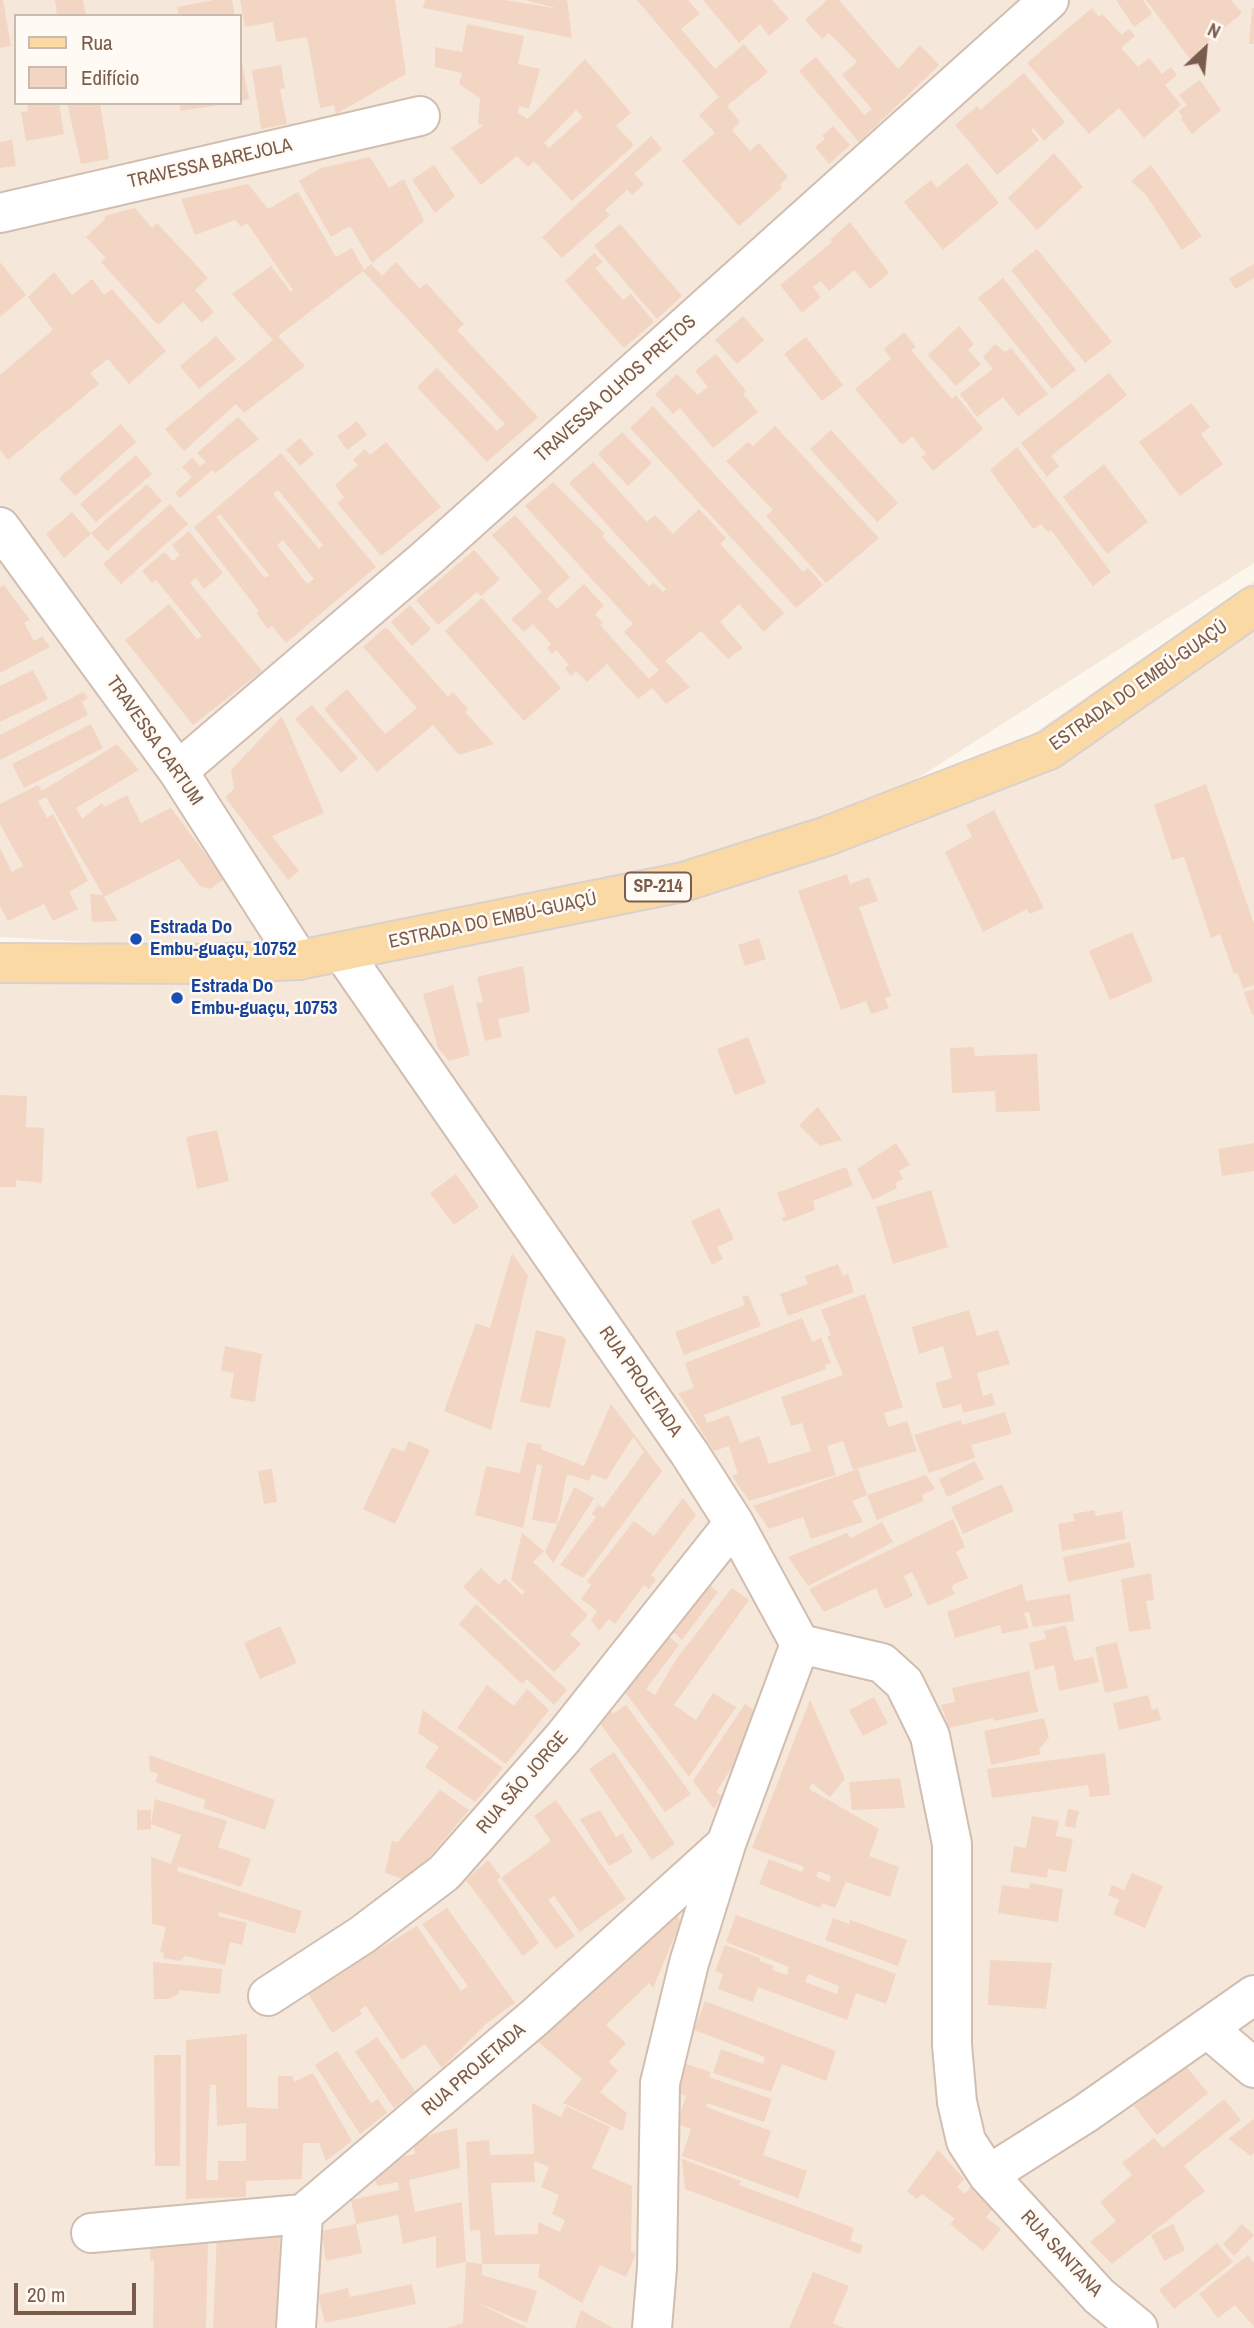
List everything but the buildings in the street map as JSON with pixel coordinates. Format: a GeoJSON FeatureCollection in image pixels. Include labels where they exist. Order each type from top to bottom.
{"type":"FeatureCollection","features":[{"type":"Feature","properties":{"kind":"main road","name":"ESTRADA DO EMBÚ-GUAÇÚ"},"geometry":{"type":"LineString","coordinates":[[0,963],[211,964],[299,960],[344,953],[512,915],[684,883],[827,836],[1049,750],[1254,606]]}},
{"type":"Feature","properties":{"kind":"street","name":"TRAVESSA OLHOS PRETOS"},"geometry":{"type":"LineString","coordinates":[[178,771],[427,558],[1049,0]]}},
{"type":"Feature","properties":{"kind":"street","name":"TRAVESSA BAREJOLA"},"geometry":{"type":"LineString","coordinates":[[0,213],[420,116]]}},
{"type":"Feature","properties":{"kind":"street","name":"TRAVESSA CARTUM"},"geometry":{"type":"LineString","coordinates":[[0,527],[178,771],[299,960]]}},
{"type":"Feature","properties":{"kind":"street","name":"RUA PROJETADA"},"geometry":{"type":"LineString","coordinates":[[344,953],[690,1454],[734,1523],[800,1644],[726,1844],[689,1963],[660,2084],[657,2268],[652,2328]]}},
{"type":"Feature","properties":{"kind":"street","name":"RUA SÃO JORGE"},"geometry":{"type":"LineString","coordinates":[[268,1996],[362,1935],[444,1873],[564,1738],[734,1523]]}},
{"type":"Feature","properties":{"kind":"street","name":"RUA SANTANA"},"geometry":{"type":"LineString","coordinates":[[800,1644],[882,1663],[904,1683],[930,1737],[952,1844],[952,2045],[957,2102],[966,2141],[988,2175],[1099,2296],[1138,2328]]}},
{"type":"Feature","properties":{"kind":"street","name":"RUA PROJETADA"},"geometry":{"type":"LineString","coordinates":[[303,2214],[534,2018],[726,1844]]}},
{"type":"Feature","properties":{"kind":"street"},"geometry":{"type":"LineString","coordinates":[[988,2175],[1086,2113],[1254,1995]]}},
{"type":"Feature","properties":{"kind":"street"},"geometry":{"type":"LineString","coordinates":[[1207,2028],[1254,2068]]}},
{"type":"Feature","properties":{"kind":"street"},"geometry":{"type":"LineString","coordinates":[[91,2233],[303,2214],[296,2328]]}},
{"type":"Feature","properties":{"kind":"shaded area"},"geometry":{"type":"Polygon","coordinates":[[[0,0],[1254,0],[1254,563],[860,815],[945,795],[1254,581],[1254,2328],[0,2328],[0,971],[289,953],[0,937],[0,0]]]}},
{"type":"Feature","properties":{"kind":"place","name":"Estrada Do Embu-guaçu, 10752"},"geometry":{"type":"Point","coordinates":[136,939]}},
{"type":"Feature","properties":{"kind":"place","name":"Estrada Do Embu-guaçu, 10753"},"geometry":{"type":"Point","coordinates":[177,998]}}]}
